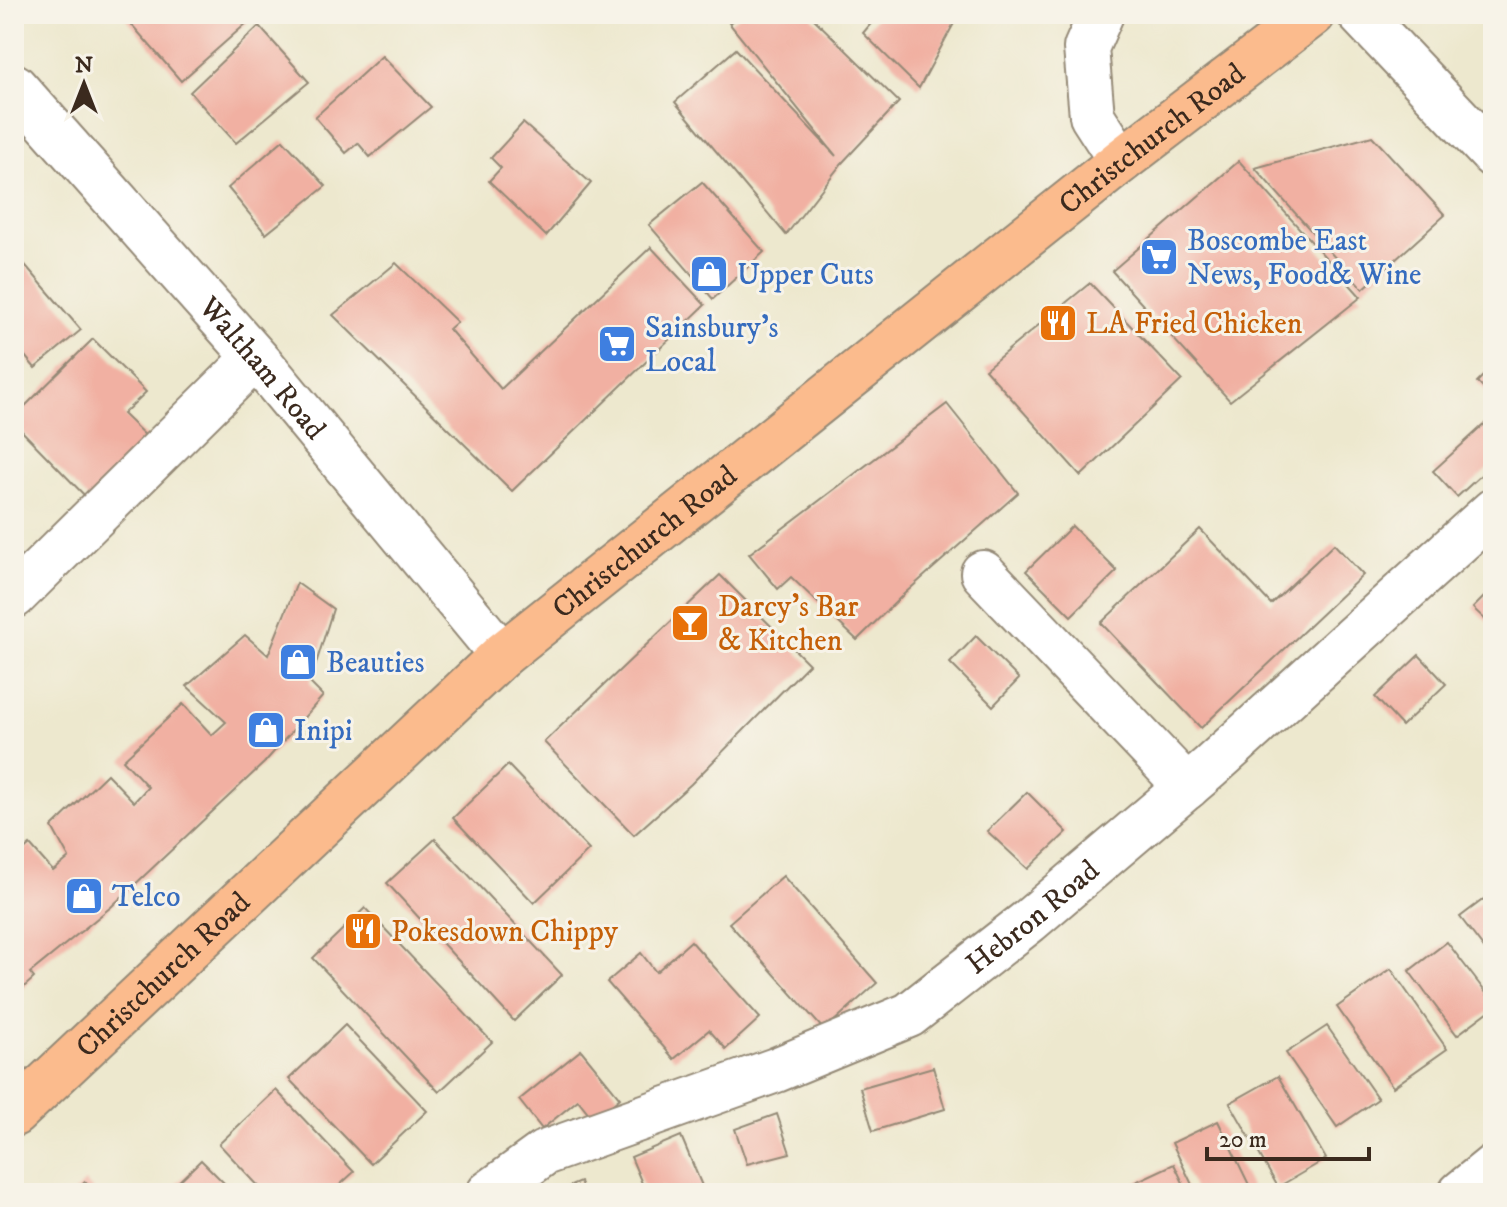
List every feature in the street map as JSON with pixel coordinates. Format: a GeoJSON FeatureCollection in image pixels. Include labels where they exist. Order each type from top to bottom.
{"type":"FeatureCollection","features":[{"type":"Feature","properties":{"kind":"main road","name":"Christchurch Road"},"geometry":{"type":"LineString","coordinates":[[14,1114],[502,655],[1121,161],[1313,14]]}},
{"type":"Feature","properties":{"kind":"street"},"geometry":{"type":"LineString","coordinates":[[1101,14],[1086,48],[1092,116],[1121,161]]}},
{"type":"Feature","properties":{"kind":"street"},"geometry":{"type":"LineString","coordinates":[[1360,14],[1493,155]]}},
{"type":"Feature","properties":{"kind":"street","name":"Waltham Road"},"geometry":{"type":"LineString","coordinates":[[14,86],[255,358],[502,655]]}},
{"type":"Feature","properties":{"kind":"street"},"geometry":{"type":"LineString","coordinates":[[14,596],[255,358]]}},
{"type":"Feature","properties":{"kind":"street","name":"Hebron Road"},"geometry":{"type":"LineString","coordinates":[[489,1193],[544,1153],[776,1070],[909,1015],[1029,921],[1187,787],[1493,511]]}},
{"type":"Feature","properties":{"kind":"street"},"geometry":{"type":"LineString","coordinates":[[983,573],[1187,787]]}},
{"type":"Feature","properties":{"kind":"street"},"geometry":{"type":"LineString","coordinates":[[1461,1193],[1493,1167]]}},
{"type":"Feature","properties":{"kind":"building"},"geometry":{"type":"Polygon","coordinates":[[[241,14],[248,22],[181,81],[124,16],[241,14]]]}},
{"type":"Feature","properties":{"kind":"building"},"geometry":{"type":"Polygon","coordinates":[[[742,14],[809,14],[899,102],[842,163],[786,235],[675,102],[736,49],[836,156],[729,23],[742,14]]]}},
{"type":"Feature","properties":{"kind":"building"},"geometry":{"type":"Polygon","coordinates":[[[879,14],[959,14],[919,88],[863,33],[879,14]]]}},
{"type":"Feature","properties":{"kind":"building"},"geometry":{"type":"Polygon","coordinates":[[[259,26],[309,82],[236,143],[190,92],[259,26]]]}},
{"type":"Feature","properties":{"kind":"building"},"geometry":{"type":"Polygon","coordinates":[[[382,56],[431,107],[370,157],[358,143],[346,153],[315,117],[382,56]]]}},
{"type":"Feature","properties":{"kind":"building"},"geometry":{"type":"Polygon","coordinates":[[[523,123],[591,183],[546,236],[489,181],[501,168],[491,158],[523,123]]]}},
{"type":"Feature","properties":{"kind":"building"},"geometry":{"type":"Polygon","coordinates":[[[1372,136],[1445,215],[1363,289],[1255,168],[1372,136]]]}},
{"type":"Feature","properties":{"kind":"building"},"geometry":{"type":"Polygon","coordinates":[[[283,140],[326,186],[266,234],[228,188],[283,140]]]}},
{"type":"Feature","properties":{"kind":"building"},"geometry":{"type":"Polygon","coordinates":[[[1239,161],[1361,297],[1230,401],[1112,271],[1239,161]]]}},
{"type":"Feature","properties":{"kind":"building"},"geometry":{"type":"Polygon","coordinates":[[[702,182],[764,252],[713,299],[649,225],[702,182]]]}},
{"type":"Feature","properties":{"kind":"building"},"geometry":{"type":"Polygon","coordinates":[[[651,247],[705,305],[512,491],[333,315],[396,263],[457,322],[449,329],[501,389],[651,247]]]}},
{"type":"Feature","properties":{"kind":"building"},"geometry":{"type":"Polygon","coordinates":[[[14,252],[81,330],[35,368],[14,343],[14,252]]]}},
{"type":"Feature","properties":{"kind":"building"},"geometry":{"type":"Polygon","coordinates":[[[1090,283],[1182,380],[1081,476],[985,369],[1090,283]]]}},
{"type":"Feature","properties":{"kind":"building"},"geometry":{"type":"Polygon","coordinates":[[[93,339],[146,392],[123,414],[153,443],[92,503],[14,423],[14,417],[93,339]]]}},
{"type":"Feature","properties":{"kind":"building"},"geometry":{"type":"Polygon","coordinates":[[[1493,366],[1493,398],[1477,382],[1493,366]]]}},
{"type":"Feature","properties":{"kind":"building"},"geometry":{"type":"Polygon","coordinates":[[[947,404],[1018,493],[857,640],[791,577],[778,589],[749,554],[947,404]]]}},
{"type":"Feature","properties":{"kind":"building"},"geometry":{"type":"Polygon","coordinates":[[[1488,421],[1493,426],[1493,464],[1457,497],[1433,471],[1488,421]]]}},
{"type":"Feature","properties":{"kind":"building"},"geometry":{"type":"Polygon","coordinates":[[[1072,526],[1117,571],[1071,616],[1026,571],[1072,526]]]}},
{"type":"Feature","properties":{"kind":"building"},"geometry":{"type":"Polygon","coordinates":[[[1200,529],[1271,604],[1334,544],[1363,575],[1201,728],[1101,623],[1200,529]]]}},
{"type":"Feature","properties":{"kind":"building"},"geometry":{"type":"Polygon","coordinates":[[[720,575],[809,664],[691,784],[634,835],[544,742],[720,575]]]}},
{"type":"Feature","properties":{"kind":"building"},"geometry":{"type":"Polygon","coordinates":[[[297,583],[333,609],[310,683],[323,696],[264,763],[111,907],[30,973],[34,978],[14,996],[14,859],[30,845],[53,871],[69,858],[52,827],[107,774],[134,802],[148,787],[123,760],[183,704],[212,735],[226,722],[187,686],[245,635],[268,655],[297,583]]]}},
{"type":"Feature","properties":{"kind":"building"},"geometry":{"type":"Polygon","coordinates":[[[1493,588],[1493,627],[1473,608],[1493,588]]]}},
{"type":"Feature","properties":{"kind":"building"},"geometry":{"type":"Polygon","coordinates":[[[976,636],[1019,679],[993,706],[950,663],[976,636]]]}},
{"type":"Feature","properties":{"kind":"building"},"geometry":{"type":"Polygon","coordinates":[[[1419,655],[1446,684],[1402,726],[1375,697],[1419,655]]]}},
{"type":"Feature","properties":{"kind":"building"},"geometry":{"type":"Polygon","coordinates":[[[508,765],[589,850],[534,903],[453,818],[508,765]]]}},
{"type":"Feature","properties":{"kind":"building"},"geometry":{"type":"Polygon","coordinates":[[[1027,792],[1067,832],[1028,869],[987,831],[1027,792]]]}},
{"type":"Feature","properties":{"kind":"building"},"geometry":{"type":"Polygon","coordinates":[[[435,839],[562,975],[514,1021],[387,883],[435,839]]]}},
{"type":"Feature","properties":{"kind":"building"},"geometry":{"type":"Polygon","coordinates":[[[783,876],[877,983],[824,1030],[729,923],[783,876]]]}},
{"type":"Feature","properties":{"kind":"building"},"geometry":{"type":"Polygon","coordinates":[[[1493,892],[1493,960],[1460,917],[1493,892]]]}},
{"type":"Feature","properties":{"kind":"building"},"geometry":{"type":"Polygon","coordinates":[[[365,908],[492,1042],[439,1092],[313,958],[365,908]]]}},
{"type":"Feature","properties":{"kind":"building"},"geometry":{"type":"Polygon","coordinates":[[[691,941],[760,1018],[726,1049],[709,1030],[674,1059],[607,982],[641,953],[656,972],[691,941]]]}},
{"type":"Feature","properties":{"kind":"building"},"geometry":{"type":"Polygon","coordinates":[[[1447,942],[1493,1002],[1493,1008],[1457,1035],[1409,971],[1447,942]]]}},
{"type":"Feature","properties":{"kind":"building"},"geometry":{"type":"Polygon","coordinates":[[[1391,969],[1447,1049],[1393,1087],[1337,1007],[1391,969]]]}},
{"type":"Feature","properties":{"kind":"building"},"geometry":{"type":"Polygon","coordinates":[[[345,1025],[427,1111],[371,1164],[289,1079],[345,1025]]]}},
{"type":"Feature","properties":{"kind":"building"},"geometry":{"type":"Polygon","coordinates":[[[1327,1026],[1378,1099],[1337,1127],[1286,1053],[1327,1026]]]}},
{"type":"Feature","properties":{"kind":"building"},"geometry":{"type":"Polygon","coordinates":[[[581,1050],[620,1098],[594,1120],[578,1100],[542,1129],[519,1100],[581,1050]]]}},
{"type":"Feature","properties":{"kind":"building"},"geometry":{"type":"Polygon","coordinates":[[[933,1067],[945,1109],[873,1131],[860,1088],[933,1067]]]}},
{"type":"Feature","properties":{"kind":"building"},"geometry":{"type":"Polygon","coordinates":[[[1278,1076],[1326,1159],[1278,1187],[1230,1103],[1278,1076]]]}},
{"type":"Feature","properties":{"kind":"building"},"geometry":{"type":"Polygon","coordinates":[[[276,1090],[354,1172],[331,1193],[265,1193],[219,1144],[276,1090]]]}},
{"type":"Feature","properties":{"kind":"building"},"geometry":{"type":"Polygon","coordinates":[[[777,1114],[790,1153],[747,1164],[735,1129],[777,1114]]]}},
{"type":"Feature","properties":{"kind":"building"},"geometry":{"type":"Polygon","coordinates":[[[1218,1121],[1253,1193],[1196,1193],[1172,1143],[1218,1121]]]}},
{"type":"Feature","properties":{"kind":"building"},"geometry":{"type":"Polygon","coordinates":[[[681,1136],[705,1193],[666,1193],[663,1187],[646,1193],[631,1157],[681,1136]]]}},
{"type":"Feature","properties":{"kind":"building"},"geometry":{"type":"Polygon","coordinates":[[[201,1160],[234,1193],[167,1193],[201,1160]]]}},
{"type":"Feature","properties":{"kind":"building"},"geometry":{"type":"Polygon","coordinates":[[[1174,1164],[1188,1193],[1133,1193],[1129,1185],[1174,1164]]]}},
{"type":"Feature","properties":{"kind":"building"},"geometry":{"type":"Polygon","coordinates":[[[85,1182],[96,1193],[73,1193],[85,1182]]]}},
{"type":"Feature","properties":{"kind":"building"},"geometry":{"type":"Polygon","coordinates":[[[580,1182],[584,1193],[554,1193],[580,1182]]]}},
{"type":"Feature","properties":{"kind":"place","name":"Boscombe East News, Food& Wine"},"geometry":{"type":"Point","coordinates":[1159,257]}},
{"type":"Feature","properties":{"kind":"place","name":"Upper Cuts"},"geometry":{"type":"Point","coordinates":[709,274]}},
{"type":"Feature","properties":{"kind":"place","name":"LA Fried Chicken"},"geometry":{"type":"Point","coordinates":[1058,323]}},
{"type":"Feature","properties":{"kind":"place","name":"Sainsbury's Local"},"geometry":{"type":"Point","coordinates":[617,344]}},
{"type":"Feature","properties":{"kind":"place","name":"Darcy's Bar & Kitchen"},"geometry":{"type":"Point","coordinates":[690,623]}},
{"type":"Feature","properties":{"kind":"place","name":"Beauties"},"geometry":{"type":"Point","coordinates":[298,662]}},
{"type":"Feature","properties":{"kind":"place","name":"Inipi"},"geometry":{"type":"Point","coordinates":[266,730]}},
{"type":"Feature","properties":{"kind":"place","name":"Telco"},"geometry":{"type":"Point","coordinates":[84,896]}},
{"type":"Feature","properties":{"kind":"place","name":"Pokesdown Chippy"},"geometry":{"type":"Point","coordinates":[363,931]}}]}
